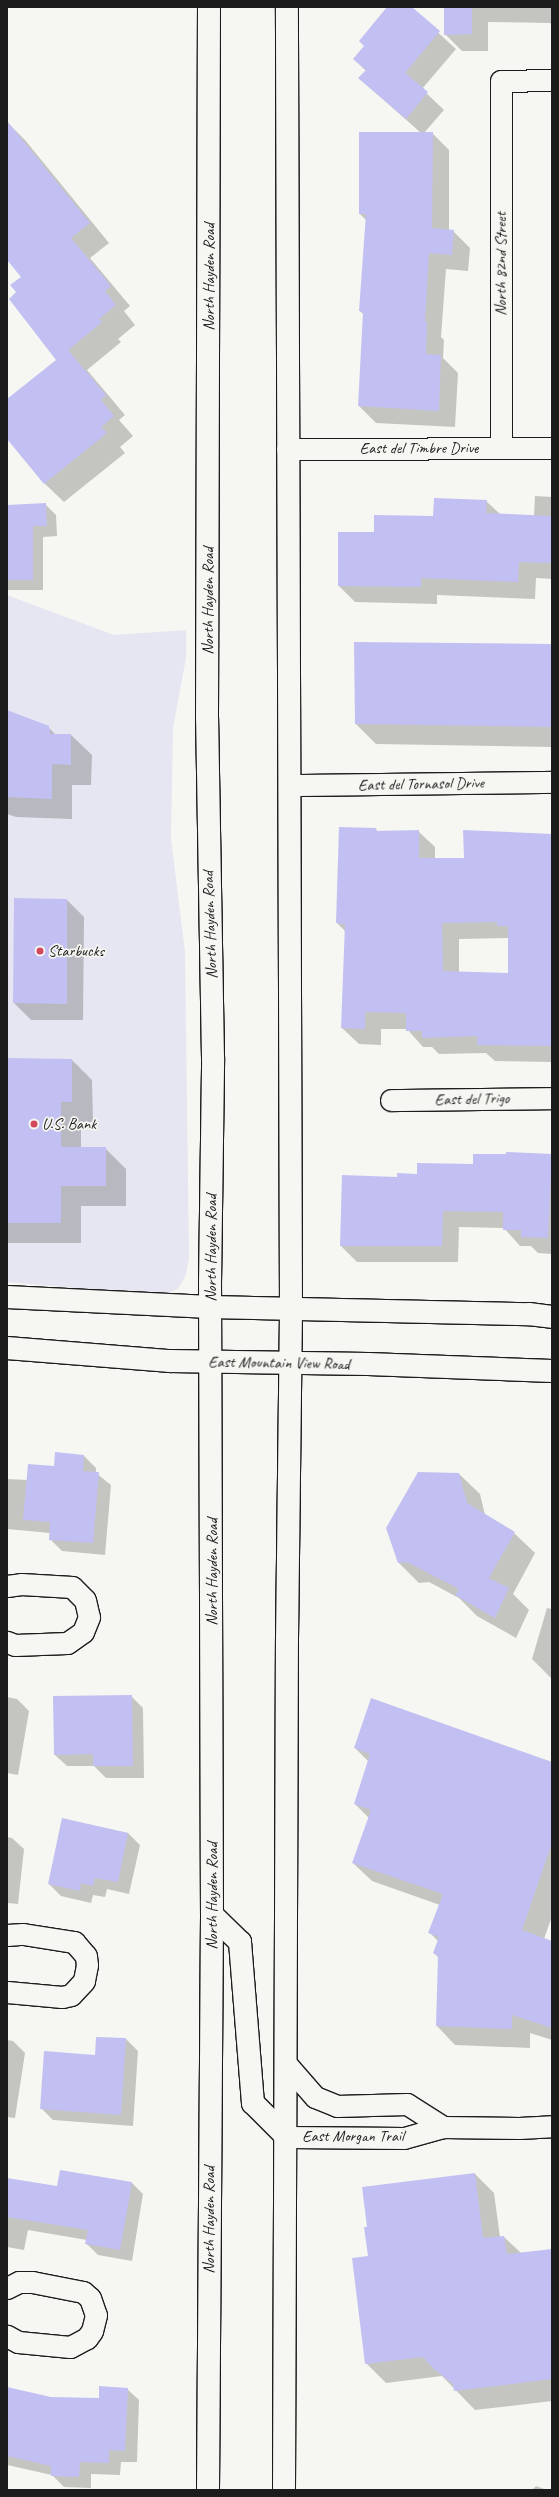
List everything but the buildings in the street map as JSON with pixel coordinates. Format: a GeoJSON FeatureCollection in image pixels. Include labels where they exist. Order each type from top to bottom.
{"type":"FeatureCollection","features":[{"type":"Feature","properties":{"kind":"main road","name":"North Hayden Road"},"geometry":{"type":"LineString","coordinates":[[208,2490],[212,1915],[212,1363],[210,1308],[213,1058],[212,944],[208,874],[207,718],[210,7]]}},
{"type":"Feature","properties":{"kind":"main road"},"geometry":{"type":"LineString","coordinates":[[284,2490],[287,2137],[287,1631],[291,1309],[290,785],[287,449],[287,7]]}},
{"type":"Feature","properties":{"kind":"main road"},"geometry":{"type":"LineString","coordinates":[[7,1297],[210,1308],[529,1314],[552,1317]]}},
{"type":"Feature","properties":{"kind":"main road","name":"East Mountain View Road"},"geometry":{"type":"LineString","coordinates":[[7,1348],[212,1363],[290,1363],[552,1371]]}},
{"type":"Feature","properties":{"kind":"main road"},"geometry":{"type":"LineString","coordinates":[[212,1915],[240,1942],[253,2103],[287,2137]]}},
{"type":"Feature","properties":{"kind":"street","name":"North 82nd Street"},"geometry":{"type":"LineString","coordinates":[[501,448],[500,81],[552,80]]}},
{"type":"Feature","properties":{"kind":"street","name":"East del Timbre Drive"},"geometry":{"type":"LineString","coordinates":[[287,449],[552,448]]}},
{"type":"Feature","properties":{"kind":"street","name":"East del Tornasol Drive"},"geometry":{"type":"LineString","coordinates":[[290,785],[552,782]]}},
{"type":"Feature","properties":{"kind":"street","name":"East del Trigo"},"geometry":{"type":"LineString","coordinates":[[391,1100],[552,1098]]}},
{"type":"Feature","properties":{"kind":"street"},"geometry":{"type":"LineString","coordinates":[[7,1586],[21,1584],[72,1586],[85,1600],[89,1617],[83,1632],[67,1643],[15,1645],[7,1642]]}},
{"type":"Feature","properties":{"kind":"street"},"geometry":{"type":"LineString","coordinates":[[7,1935],[23,1934],[74,1942],[86,1956],[88,1965],[84,1981],[70,1995],[62,1997],[7,1992]]}},
{"type":"Feature","properties":{"kind":"street","name":"East Morgan Trail"},"geometry":{"type":"LineString","coordinates":[[287,2065],[314,2097],[337,2106],[406,2104],[443,2127]]}},
{"type":"Feature","properties":{"kind":"street","name":"East Morgan Trail"},"geometry":{"type":"LineString","coordinates":[[287,2137],[404,2138],[443,2127],[519,2128],[552,2126]]}},
{"type":"Feature","properties":{"kind":"street"},"geometry":{"type":"LineString","coordinates":[[7,2288],[19,2282],[32,2282],[83,2292],[90,2298],[96,2315],[92,2331],[87,2338],[70,2347],[18,2342],[7,2336]]}},
{"type":"Feature","properties":{"kind":"shaded area"},"geometry":{"type":"Polygon","coordinates":[[[7,595],[114,635],[186,630],[186,658],[173,728],[171,839],[185,952],[189,1257],[186,1275],[178,1289],[162,1296],[7,1282],[7,595]]]}},
{"type":"Feature","properties":{"kind":"place","name":"Starbucks"},"geometry":{"type":"Point","coordinates":[40,951]}},
{"type":"Feature","properties":{"kind":"place","name":"U.S. Bank"},"geometry":{"type":"Point","coordinates":[34,1124]}}]}
